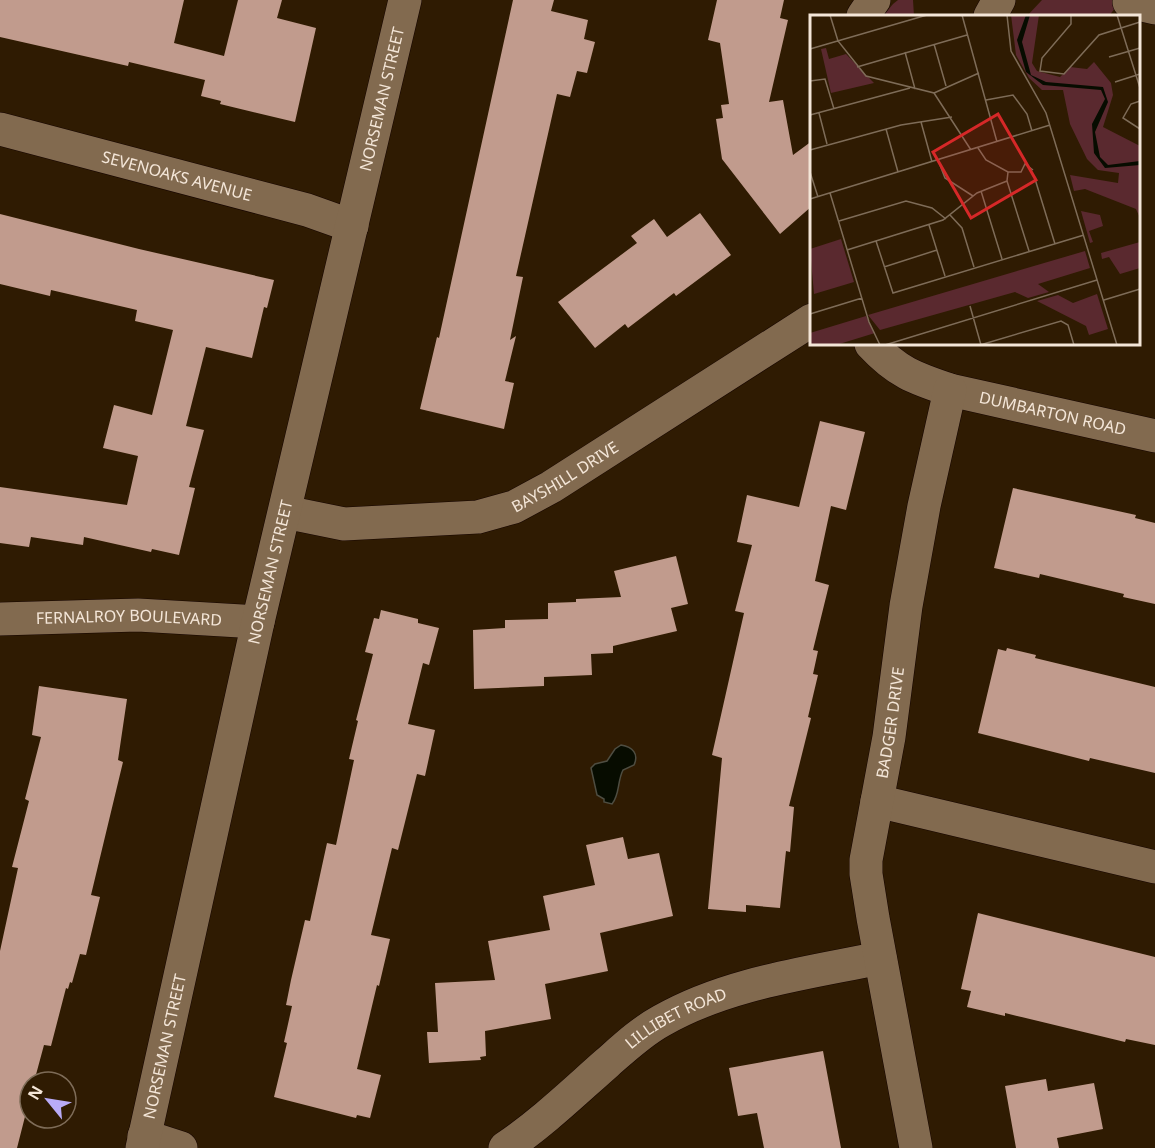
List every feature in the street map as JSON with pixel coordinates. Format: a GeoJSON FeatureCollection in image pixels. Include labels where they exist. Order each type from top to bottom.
{"type":"FeatureCollection","features":[{"type":"Feature","properties":{"kind":"street","name":"NORSEMAN STREET"},"geometry":{"type":"LineString","coordinates":[[143,1142],[258,622],[405,0]]}},
{"type":"Feature","properties":{"kind":"street"},"geometry":{"type":"LineString","coordinates":[[864,15],[874,0]]}},
{"type":"Feature","properties":{"kind":"street"},"geometry":{"type":"LineString","coordinates":[[991,15],[999,0]]}},
{"type":"Feature","properties":{"kind":"street","name":"SEVENOAKS AVENUE"},"geometry":{"type":"LineString","coordinates":[[0,129],[306,210],[352,226]]}},
{"type":"Feature","properties":{"kind":"street","name":"BAYSHILL DRIVE"},"geometry":{"type":"LineString","coordinates":[[285,512],[344,524],[478,517],[514,507],[551,487],[810,321]]}},
{"type":"Feature","properties":{"kind":"street"},"geometry":{"type":"LineString","coordinates":[[872,345],[886,360],[901,371],[919,380],[950,390]]}},
{"type":"Feature","properties":{"kind":"street","name":"DUMBARTON ROAD"},"geometry":{"type":"LineString","coordinates":[[950,390],[1155,436]]}},
{"type":"Feature","properties":{"kind":"street","name":"BADGER DRIVE"},"geometry":{"type":"LineString","coordinates":[[916,1148],[866,874],[869,836],[890,736],[910,584],[924,506],[950,390]]}},
{"type":"Feature","properties":{"kind":"street","name":"FERNALROY BOULEVARD"},"geometry":{"type":"LineString","coordinates":[[0,619],[138,615],[258,622]]}},
{"type":"Feature","properties":{"kind":"street"},"geometry":{"type":"LineString","coordinates":[[877,801],[1155,867]]}},
{"type":"Feature","properties":{"kind":"street","name":"LILLIBET ROAD"},"geometry":{"type":"LineString","coordinates":[[505,1148],[526,1134],[634,1039],[662,1020],[727,993],[760,983],[880,958]]}},
{"type":"Feature","properties":{"kind":"street"},"geometry":{"type":"LineString","coordinates":[[143,1142],[181,1148]]}},
{"type":"Feature","properties":{"kind":"shaded area"},"geometry":{"type":"Polygon","coordinates":[[[898,0],[913,0],[914,15],[884,15],[898,0]]]}},
{"type":"Feature","properties":{"kind":"shaded area"},"geometry":{"type":"Polygon","coordinates":[[[1042,0],[1121,0],[1110,15],[1028,15],[1042,0]]]}},
{"type":"Feature","properties":{"kind":"shaded area"},"geometry":{"type":"Polygon","coordinates":[[[621,745],[629,747],[636,758],[634,765],[623,770],[612,804],[604,802],[604,799],[597,795],[591,768],[595,764],[607,761],[615,749],[621,745]]]}},
{"type":"Feature","properties":{"kind":"building"},"geometry":{"type":"Polygon","coordinates":[[[0,0],[184,0],[174,43],[224,56],[238,0],[282,0],[277,18],[316,28],[295,122],[220,104],[221,101],[201,96],[205,80],[129,62],[128,66],[0,37],[0,0]]]}},
{"type":"Feature","properties":{"kind":"building"},"geometry":{"type":"Polygon","coordinates":[[[513,0],[554,0],[551,11],[588,20],[584,39],[595,42],[587,73],[577,71],[570,97],[557,94],[516,276],[523,277],[510,340],[516,336],[505,381],[514,383],[504,429],[420,409],[437,337],[439,338],[513,0]]]}},
{"type":"Feature","properties":{"kind":"building"},"geometry":{"type":"Polygon","coordinates":[[[717,0],[784,0],[780,18],[788,20],[769,102],[783,100],[793,155],[810,142],[810,208],[780,234],[722,159],[716,119],[723,118],[721,105],[729,104],[720,43],[708,40],[717,0]]]}},
{"type":"Feature","properties":{"kind":"building"},"geometry":{"type":"Polygon","coordinates":[[[700,213],[731,255],[676,296],[674,293],[628,328],[625,324],[595,348],[558,302],[637,243],[631,236],[654,219],[667,237],[700,213]]]}},
{"type":"Feature","properties":{"kind":"building"},"geometry":{"type":"Polygon","coordinates":[[[0,214],[274,280],[267,308],[264,307],[252,358],[206,347],[186,426],[204,430],[189,487],[195,488],[179,555],[152,549],[151,552],[84,537],[83,545],[31,537],[29,547],[0,543],[0,487],[127,505],[138,456],[103,448],[114,405],[152,415],[173,330],[135,321],[137,310],[51,290],[50,296],[0,284],[0,214]]]}},
{"type":"Feature","properties":{"kind":"building"},"geometry":{"type":"Polygon","coordinates":[[[820,421],[865,432],[846,510],[831,506],[815,581],[829,585],[813,650],[818,651],[813,674],[818,675],[808,717],[811,718],[789,806],[794,807],[790,852],[786,851],[780,908],[746,905],[746,912],[708,909],[722,758],[712,755],[744,613],[735,611],[752,545],[737,542],[747,495],[799,507],[820,421]]]}},
{"type":"Feature","properties":{"kind":"building"},"geometry":{"type":"Polygon","coordinates":[[[1013,488],[1136,515],[1135,518],[1155,523],[1155,604],[1123,597],[1124,594],[1040,574],[1039,578],[994,568],[1013,488]]]}},
{"type":"Feature","properties":{"kind":"building"},"geometry":{"type":"Polygon","coordinates":[[[676,556],[688,604],[671,608],[677,631],[613,646],[613,653],[591,654],[592,675],[544,677],[544,686],[474,689],[473,630],[505,628],[505,620],[548,619],[548,603],[621,597],[614,571],[676,556]]]}},
{"type":"Feature","properties":{"kind":"building"},"geometry":{"type":"Polygon","coordinates":[[[381,610],[418,619],[418,623],[439,628],[429,665],[423,663],[408,724],[435,730],[425,776],[417,774],[398,850],[392,848],[371,935],[390,939],[357,1069],[381,1075],[370,1118],[357,1115],[356,1118],[274,1097],[287,1043],[284,1042],[292,1006],[286,1005],[291,980],[305,920],[310,921],[327,843],[336,845],[354,760],[349,759],[358,721],[356,720],[373,654],[365,652],[374,618],[379,619],[381,610]]]}},
{"type":"Feature","properties":{"kind":"building"},"geometry":{"type":"Polygon","coordinates":[[[1007,648],[1036,655],[1035,658],[1155,687],[1155,773],[1090,758],[1089,761],[978,733],[998,649],[1006,651],[1007,648]]]}},
{"type":"Feature","properties":{"kind":"building"},"geometry":{"type":"Polygon","coordinates":[[[39,686],[127,699],[118,760],[123,762],[91,895],[100,897],[86,955],[80,954],[72,983],[70,982],[68,989],[66,988],[51,1046],[44,1045],[37,1070],[18,1070],[18,1130],[22,1130],[17,1148],[0,1148],[0,951],[18,868],[12,867],[29,801],[25,799],[41,737],[32,735],[39,686]]]}},
{"type":"Feature","properties":{"kind":"building"},"geometry":{"type":"Polygon","coordinates":[[[623,837],[628,859],[659,853],[673,916],[600,933],[608,971],[545,984],[551,1019],[485,1031],[486,1056],[480,1057],[481,1060],[429,1063],[427,1032],[438,1032],[435,983],[495,980],[488,941],[550,930],[543,896],[595,885],[586,845],[623,837]]]}},
{"type":"Feature","properties":{"kind":"building"},"geometry":{"type":"Polygon","coordinates":[[[978,913],[1155,957],[1155,1045],[1126,1039],[1125,1042],[1005,1013],[1005,1016],[967,1007],[971,991],[961,989],[978,913]]]}},
{"type":"Feature","properties":{"kind":"building"},"geometry":{"type":"Polygon","coordinates":[[[823,1051],[841,1148],[764,1148],[757,1113],[738,1116],[729,1068],[823,1051]]]}},
{"type":"Feature","properties":{"kind":"building"},"geometry":{"type":"Polygon","coordinates":[[[1046,1079],[1048,1091],[1094,1083],[1103,1129],[1057,1138],[1059,1148],[1016,1148],[1005,1086],[1046,1079]]]}}]}
